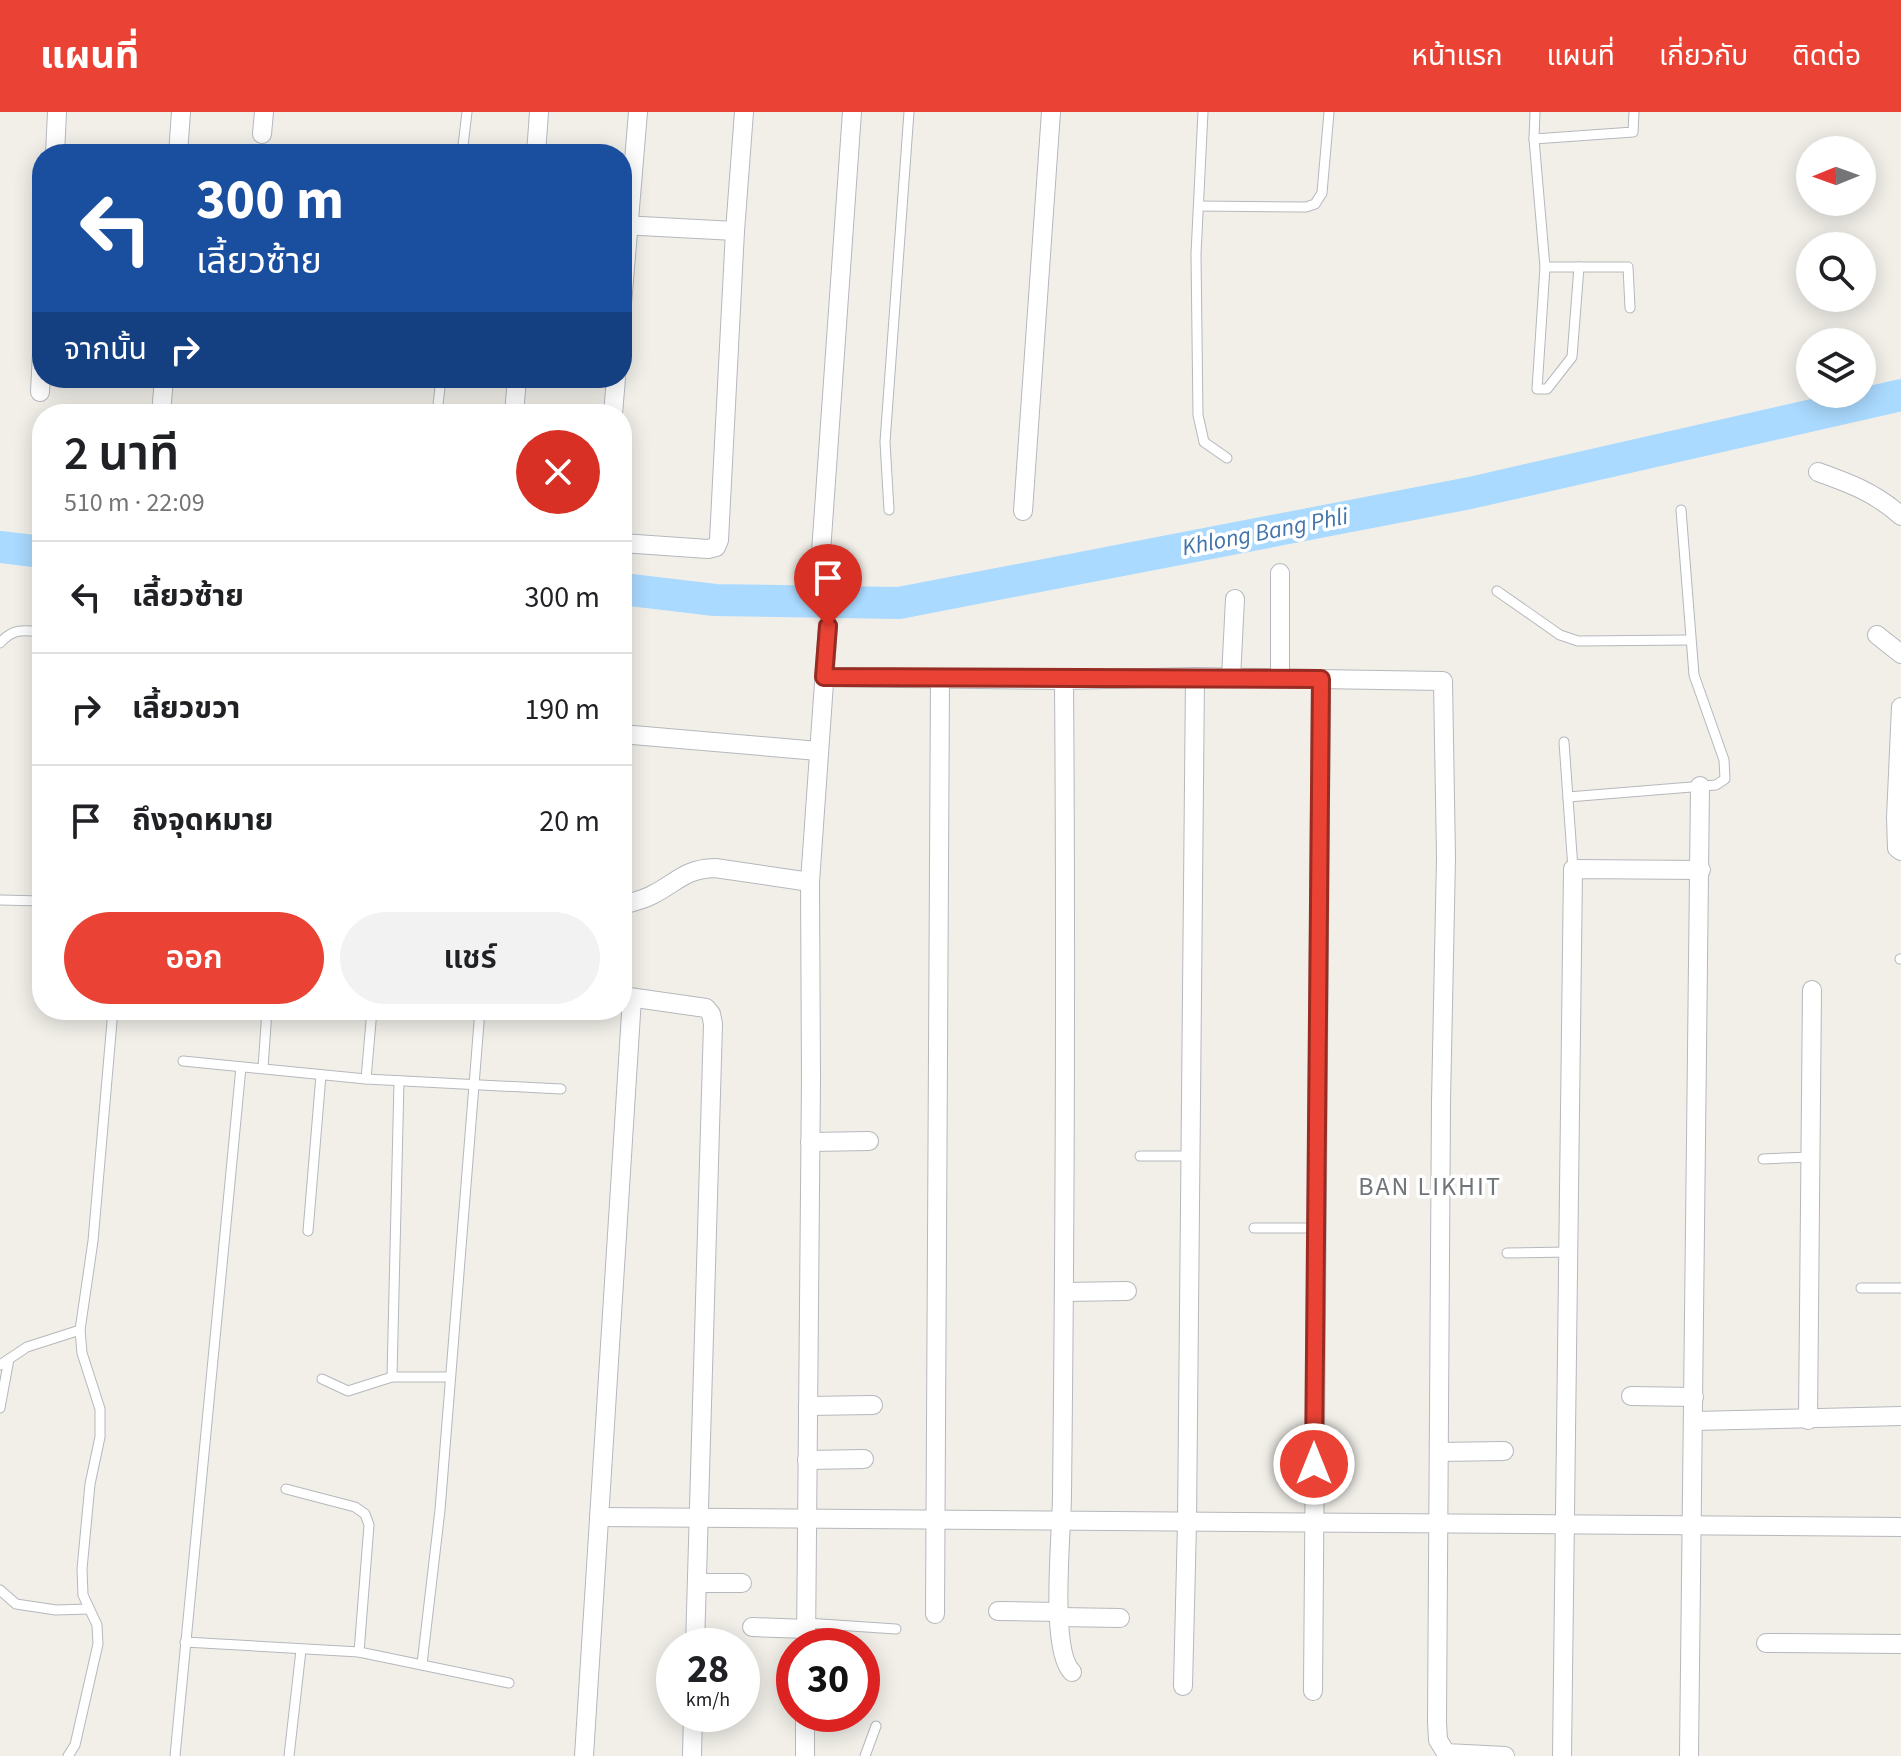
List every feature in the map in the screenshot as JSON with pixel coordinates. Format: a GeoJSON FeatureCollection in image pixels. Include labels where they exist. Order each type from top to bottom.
{"type":"FeatureCollection","features":[{"type":"Feature","properties":{"kind":"street"},"geometry":{"type":"LineString","coordinates":[[55,144],[57,112]]}},
{"type":"Feature","properties":{"kind":"street"},"geometry":{"type":"LineString","coordinates":[[179,144],[181,112]]}},
{"type":"Feature","properties":{"kind":"street"},"geometry":{"type":"LineString","coordinates":[[262,134],[264,112]]}},
{"type":"Feature","properties":{"kind":"street"},"geometry":{"type":"LineString","coordinates":[[537,144],[539,112]]}},
{"type":"Feature","properties":{"kind":"street"},"geometry":{"type":"LineString","coordinates":[[632,164],[638,112]]}},
{"type":"Feature","properties":{"kind":"street"},"geometry":{"type":"LineString","coordinates":[[632,544],[708,549],[716,547],[719,540],[744,112]]}},
{"type":"Feature","properties":{"kind":"street"},"geometry":{"type":"LineString","coordinates":[[821,552],[852,112]]}},
{"type":"Feature","properties":{"kind":"street"},"geometry":{"type":"LineString","coordinates":[[1023,511],[1051,112]]}},
{"type":"Feature","properties":{"kind":"street"},"geometry":{"type":"LineString","coordinates":[[632,225],[735,231]]}},
{"type":"Feature","properties":{"kind":"street"},"geometry":{"type":"LineString","coordinates":[[40,388],[40,392]]}},
{"type":"Feature","properties":{"kind":"street"},"geometry":{"type":"LineString","coordinates":[[1818,472],[1857,485],[1901,516]]}},
{"type":"Feature","properties":{"kind":"street"},"geometry":{"type":"LineString","coordinates":[[1280,573],[1280,678]]}},
{"type":"Feature","properties":{"kind":"street"},"geometry":{"type":"LineString","coordinates":[[1231,678],[1235,599]]}},
{"type":"Feature","properties":{"kind":"street"},"geometry":{"type":"LineString","coordinates":[[806,1628],[810,882],[828,626]]}},
{"type":"Feature","properties":{"kind":"street"},"geometry":{"type":"LineString","coordinates":[[1877,635],[1901,654]]}},
{"type":"Feature","properties":{"kind":"street"},"geometry":{"type":"LineString","coordinates":[[824,677],[1438,680],[1445,685],[1438,1740],[1446,1753],[1505,1756]]}},
{"type":"Feature","properties":{"kind":"street"},"geometry":{"type":"LineString","coordinates":[[1183,1686],[1195,677]]}},
{"type":"Feature","properties":{"kind":"street"},"geometry":{"type":"LineString","coordinates":[[935,1614],[940,679]]}},
{"type":"Feature","properties":{"kind":"street"},"geometry":{"type":"LineString","coordinates":[[1313,1691],[1321,679]]}},
{"type":"Feature","properties":{"kind":"street"},"geometry":{"type":"LineString","coordinates":[[1064,680],[1067,1013],[1059,1615],[1063,1659],[1072,1672]]}},
{"type":"Feature","properties":{"kind":"street"},"geometry":{"type":"LineString","coordinates":[[1901,707],[1896,818],[1897,848],[1901,851]]}},
{"type":"Feature","properties":{"kind":"street"},"geometry":{"type":"LineString","coordinates":[[633,735],[818,751]]}},
{"type":"Feature","properties":{"kind":"street"},"geometry":{"type":"LineString","coordinates":[[1689,1756],[1700,786]]}},
{"type":"Feature","properties":{"kind":"street"},"geometry":{"type":"LineString","coordinates":[[632,902],[651,896],[700,868],[810,882]]}},
{"type":"Feature","properties":{"kind":"street"},"geometry":{"type":"LineString","coordinates":[[1562,1756],[1573,869],[1701,870]]}},
{"type":"Feature","properties":{"kind":"street"},"geometry":{"type":"LineString","coordinates":[[1808,1420],[1812,990]]}},
{"type":"Feature","properties":{"kind":"street"},"geometry":{"type":"LineString","coordinates":[[632,998],[706,1008],[713,1024],[696,1628]]}},
{"type":"Feature","properties":{"kind":"street"},"geometry":{"type":"LineString","coordinates":[[584,1756],[626,1020]]}},
{"type":"Feature","properties":{"kind":"street"},"geometry":{"type":"LineString","coordinates":[[810,1142],[869,1141]]}},
{"type":"Feature","properties":{"kind":"street"},"geometry":{"type":"LineString","coordinates":[[1064,1292],[1127,1291]]}},
{"type":"Feature","properties":{"kind":"street"},"geometry":{"type":"LineString","coordinates":[[1631,1396],[1694,1397]]}},
{"type":"Feature","properties":{"kind":"street"},"geometry":{"type":"LineString","coordinates":[[808,1406],[873,1405]]}},
{"type":"Feature","properties":{"kind":"street"},"geometry":{"type":"LineString","coordinates":[[1694,1421],[1901,1416]]}},
{"type":"Feature","properties":{"kind":"street"},"geometry":{"type":"LineString","coordinates":[[1440,1452],[1504,1451]]}},
{"type":"Feature","properties":{"kind":"street"},"geometry":{"type":"LineString","coordinates":[[807,1460],[864,1459]]}},
{"type":"Feature","properties":{"kind":"street"},"geometry":{"type":"LineString","coordinates":[[599,1517],[1901,1527]]}},
{"type":"Feature","properties":{"kind":"street"},"geometry":{"type":"LineString","coordinates":[[697,1583],[742,1583]]}},
{"type":"Feature","properties":{"kind":"street"},"geometry":{"type":"LineString","coordinates":[[998,1611],[1120,1618]]}},
{"type":"Feature","properties":{"kind":"street"},"geometry":{"type":"LineString","coordinates":[[752,1627],[776,1630]]}},
{"type":"Feature","properties":{"kind":"street"},"geometry":{"type":"LineString","coordinates":[[1766,1643],[1901,1644]]}},
{"type":"Feature","properties":{"kind":"street"},"geometry":{"type":"LineString","coordinates":[[692,1756],[693,1732]]}},
{"type":"Feature","properties":{"kind":"street"},"geometry":{"type":"LineString","coordinates":[[805,1732],[805,1756]]}},
{"type":"Feature","properties":{"kind":"lane"},"geometry":{"type":"LineString","coordinates":[[463,144],[467,112]]}},
{"type":"Feature","properties":{"kind":"lane"},"geometry":{"type":"LineString","coordinates":[[889,510],[885,442],[909,112]]}},
{"type":"Feature","properties":{"kind":"lane"},"geometry":{"type":"LineString","coordinates":[[1203,112],[1196,254],[1198,415],[1204,442],[1227,458]]}},
{"type":"Feature","properties":{"kind":"lane"},"geometry":{"type":"LineString","coordinates":[[1199,206],[1306,207],[1315,204],[1322,193],[1329,112]]}},
{"type":"Feature","properties":{"kind":"lane"},"geometry":{"type":"LineString","coordinates":[[1535,112],[1534,139],[1545,267],[1537,389],[1547,389],[1572,357],[1579,267]]}},
{"type":"Feature","properties":{"kind":"lane"},"geometry":{"type":"LineString","coordinates":[[1534,139],[1633,132],[1634,112]]}},
{"type":"Feature","properties":{"kind":"lane"},"geometry":{"type":"LineString","coordinates":[[1545,267],[1628,267],[1630,308]]}},
{"type":"Feature","properties":{"kind":"lane"},"geometry":{"type":"LineString","coordinates":[[1568,797],[1716,785],[1725,779],[1724,760],[1694,675],[1681,510]]}},
{"type":"Feature","properties":{"kind":"lane"},"geometry":{"type":"LineString","coordinates":[[1497,591],[1560,635],[1578,641],[1689,640]]}},
{"type":"Feature","properties":{"kind":"lane"},"geometry":{"type":"LineString","coordinates":[[0,643],[9,633],[32,631]]}},
{"type":"Feature","properties":{"kind":"lane"},"geometry":{"type":"LineString","coordinates":[[1564,742],[1573,869]]}},
{"type":"Feature","properties":{"kind":"lane"},"geometry":{"type":"LineString","coordinates":[[0,900],[32,901]]}},
{"type":"Feature","properties":{"kind":"lane"},"geometry":{"type":"LineString","coordinates":[[68,1756],[75,1745],[98,1644],[97,1625],[83,1595],[82,1569],[90,1484],[100,1437],[100,1409],[82,1353],[80,1330],[93,1241],[112,1020]]}},
{"type":"Feature","properties":{"kind":"lane"},"geometry":{"type":"LineString","coordinates":[[263,1068],[266,1020]]}},
{"type":"Feature","properties":{"kind":"lane"},"geometry":{"type":"LineString","coordinates":[[366,1079],[371,1020]]}},
{"type":"Feature","properties":{"kind":"lane"},"geometry":{"type":"LineString","coordinates":[[422,1664],[440,1510],[479,1020]]}},
{"type":"Feature","properties":{"kind":"lane"},"geometry":{"type":"LineString","coordinates":[[183,1061],[366,1079],[561,1089]]}},
{"type":"Feature","properties":{"kind":"lane"},"geometry":{"type":"LineString","coordinates":[[175,1756],[241,1067]]}},
{"type":"Feature","properties":{"kind":"lane"},"geometry":{"type":"LineString","coordinates":[[308,1231],[321,1075]]}},
{"type":"Feature","properties":{"kind":"lane"},"geometry":{"type":"LineString","coordinates":[[392,1377],[399,1081]]}},
{"type":"Feature","properties":{"kind":"lane"},"geometry":{"type":"LineString","coordinates":[[1140,1156],[1189,1156]]}},
{"type":"Feature","properties":{"kind":"lane"},"geometry":{"type":"LineString","coordinates":[[1763,1159],[1810,1157]]}},
{"type":"Feature","properties":{"kind":"lane"},"geometry":{"type":"LineString","coordinates":[[1254,1228],[1315,1228]]}},
{"type":"Feature","properties":{"kind":"lane"},"geometry":{"type":"LineString","coordinates":[[1507,1253],[1569,1252]]}},
{"type":"Feature","properties":{"kind":"lane"},"geometry":{"type":"LineString","coordinates":[[1861,1288],[1901,1288]]}},
{"type":"Feature","properties":{"kind":"lane"},"geometry":{"type":"LineString","coordinates":[[0,1408],[4,1362],[27,1347],[80,1330]]}},
{"type":"Feature","properties":{"kind":"lane"},"geometry":{"type":"LineString","coordinates":[[322,1379],[348,1391],[392,1377],[450,1377]]}},
{"type":"Feature","properties":{"kind":"lane"},"geometry":{"type":"LineString","coordinates":[[286,1489],[355,1507],[365,1514],[369,1525],[359,1652]]}},
{"type":"Feature","properties":{"kind":"lane"},"geometry":{"type":"LineString","coordinates":[[0,1590],[16,1604],[56,1610],[89,1609]]}},
{"type":"Feature","properties":{"kind":"lane"},"geometry":{"type":"LineString","coordinates":[[880,1630],[896,1629]]}},
{"type":"Feature","properties":{"kind":"lane"},"geometry":{"type":"LineString","coordinates":[[185,1642],[359,1652],[509,1683]]}},
{"type":"Feature","properties":{"kind":"lane"},"geometry":{"type":"LineString","coordinates":[[289,1756],[301,1650]]}},
{"type":"Feature","properties":{"kind":"lane"},"geometry":{"type":"LineString","coordinates":[[865,1756],[874,1732]]}},
{"type":"Feature","properties":{"kind":"waterway","name":"Khlong Bang Phli"},"geometry":{"type":"LineString","coordinates":[[632,590],[715,600],[899,603],[1470,493],[1901,395]]}},
{"type":"Feature","properties":{"kind":"waterway","name":"Khlong Bang Phli"},"geometry":{"type":"LineString","coordinates":[[0,547],[32,551]]}},
{"type":"Feature","properties":{"kind":"district","name":"BAN LIKHIT"},"geometry":{"type":"Point","coordinates":[1430,1186]}},
{"type":"Feature","properties":{"kind":"route"},"geometry":{"type":"LineString","coordinates":[[828,626],[824,677],[1321,679],[1314,1464]]}}]}
